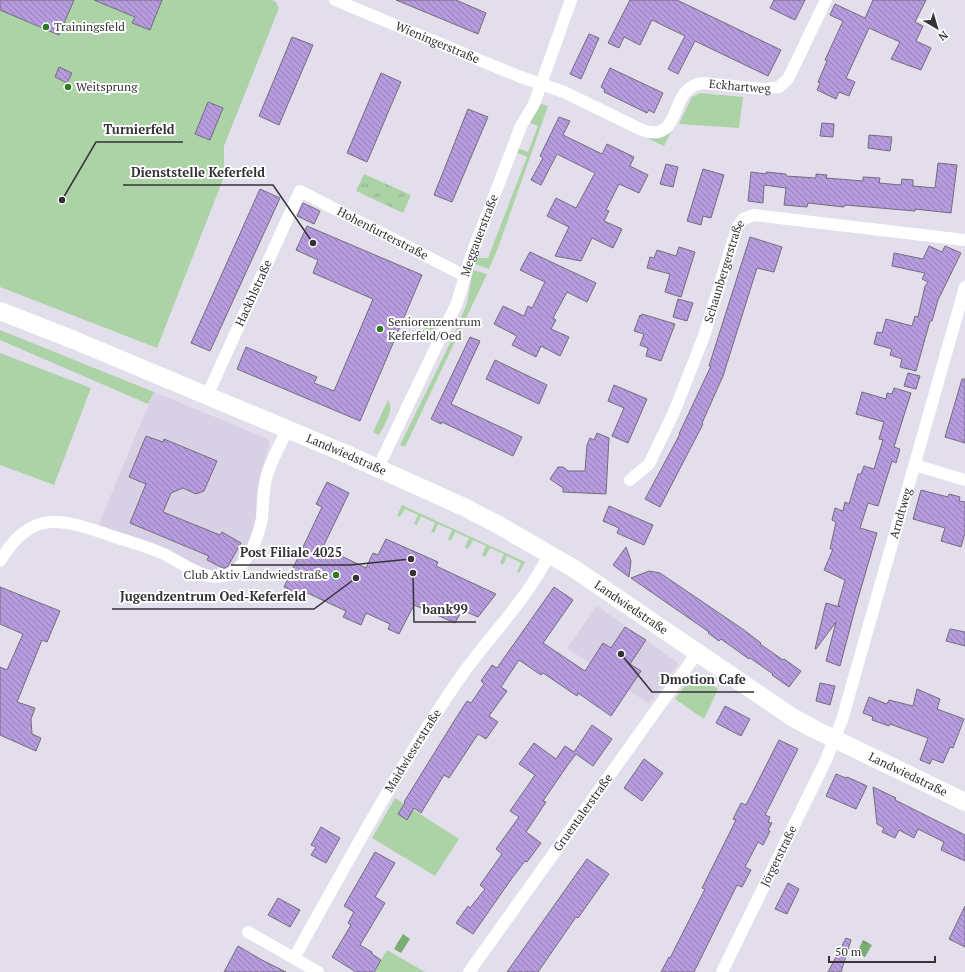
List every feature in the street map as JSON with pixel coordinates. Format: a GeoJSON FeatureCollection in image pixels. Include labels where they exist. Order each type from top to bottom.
{"type":"FeatureCollection","features":[{"type":"Feature","properties":{"kind":"main road","name":"Landwiedstraße"},"geometry":{"type":"LineString","coordinates":[[0,311],[288,429],[378,468],[495,523],[579,573],[792,717],[834,739],[965,802]]}},
{"type":"Feature","properties":{"kind":"street","name":"Wieningerstraße"},"geometry":{"type":"LineString","coordinates":[[335,0],[518,76],[541,84]]}},
{"type":"Feature","properties":{"kind":"street","name":"Meggauerstraße"},"geometry":{"type":"LineString","coordinates":[[378,468],[457,303],[465,276],[521,126],[534,104],[572,0]]}},
{"type":"Feature","properties":{"kind":"street","name":"Eckhartweg"},"geometry":{"type":"LineString","coordinates":[[541,84],[564,92],[642,130],[650,133],[663,131],[671,122],[683,96],[694,85],[702,83],[764,90],[779,87],[784,83],[788,78],[826,0]]}},
{"type":"Feature","properties":{"kind":"street","name":"Hohenfurterstraße"},"geometry":{"type":"LineString","coordinates":[[300,191],[465,276]]}},
{"type":"Feature","properties":{"kind":"street","name":"Hackhlstraße"},"geometry":{"type":"LineString","coordinates":[[207,396],[300,191]]}},
{"type":"Feature","properties":{"kind":"street","name":"Schaunbergerstraße"},"geometry":{"type":"LineString","coordinates":[[630,480],[649,464],[674,412],[704,336],[737,228],[743,219],[754,215],[965,240]]}},
{"type":"Feature","properties":{"kind":"street","name":"Arndtweg"},"geometry":{"type":"LineString","coordinates":[[834,739],[842,720],[965,287]]}},
{"type":"Feature","properties":{"kind":"street"},"geometry":{"type":"LineString","coordinates":[[0,562],[18,538],[26,531],[45,522],[54,521],[75,524],[143,546],[203,575],[214,577],[229,575],[243,563],[257,536],[262,517],[266,477],[288,429]]}},
{"type":"Feature","properties":{"kind":"street"},"geometry":{"type":"LineString","coordinates":[[915,465],[965,480]]}},
{"type":"Feature","properties":{"kind":"street","name":"Maidwieserstraße"},"geometry":{"type":"LineString","coordinates":[[294,958],[390,789],[431,722],[458,680],[531,585],[549,554]]}},
{"type":"Feature","properties":{"kind":"street","name":"Gruentalerstraße"},"geometry":{"type":"LineString","coordinates":[[469,972],[697,653]]}},
{"type":"Feature","properties":{"kind":"street","name":"Jörgerstraße"},"geometry":{"type":"LineString","coordinates":[[722,972],[826,760],[834,739]]}},
{"type":"Feature","properties":{"kind":"street"},"geometry":{"type":"LineString","coordinates":[[248,932],[318,972]]}},
{"type":"Feature","properties":{"kind":"shaded area"},"geometry":{"type":"Polygon","coordinates":[[[154,392],[266,438],[270,442],[261,471],[257,491],[256,518],[251,539],[239,559],[228,570],[214,572],[98,526],[154,392]]]}},
{"type":"Feature","properties":{"kind":"shaded area"},"geometry":{"type":"Polygon","coordinates":[[[597,606],[677,662],[678,664],[649,704],[567,648],[597,606]]]}},
{"type":"Feature","properties":{"kind":"green space"},"geometry":{"type":"Polygon","coordinates":[[[0,0],[272,0],[276,2],[279,8],[224,146],[224,177],[157,348],[0,287],[0,0]]]}},
{"type":"Feature","properties":{"kind":"green space"},"geometry":{"type":"Polygon","coordinates":[[[700,93],[743,97],[739,128],[679,124],[692,97],[700,93]]]}},
{"type":"Feature","properties":{"kind":"green space"},"geometry":{"type":"Polygon","coordinates":[[[541,104],[548,106],[498,248],[489,269],[475,264],[477,258],[488,258],[527,157],[516,152],[517,148],[528,152],[538,126],[529,122],[541,104]]]}},
{"type":"Feature","properties":{"kind":"green space"},"geometry":{"type":"Polygon","coordinates":[[[673,128],[664,146],[647,138],[655,139],[662,137],[668,134],[673,128]]]}},
{"type":"Feature","properties":{"kind":"green space"},"geometry":{"type":"Polygon","coordinates":[[[364,174],[411,195],[403,213],[356,191],[364,174]]]}},
{"type":"Feature","properties":{"kind":"green space"},"geometry":{"type":"Polygon","coordinates":[[[473,270],[487,274],[405,447],[400,445],[454,335],[467,303],[473,270]]]}},
{"type":"Feature","properties":{"kind":"green space"},"geometry":{"type":"Polygon","coordinates":[[[441,316],[429,339],[420,335],[422,331],[441,316]]]}},
{"type":"Feature","properties":{"kind":"green space"},"geometry":{"type":"Polygon","coordinates":[[[0,330],[154,392],[148,404],[0,340],[0,330]]]}},
{"type":"Feature","properties":{"kind":"green space"},"geometry":{"type":"Polygon","coordinates":[[[0,353],[91,388],[54,485],[0,465],[0,353]]]}},
{"type":"Feature","properties":{"kind":"green space"},"geometry":{"type":"Polygon","coordinates":[[[388,400],[390,404],[390,413],[379,435],[373,432],[388,400]]]}},
{"type":"Feature","properties":{"kind":"green space"},"geometry":{"type":"Polygon","coordinates":[[[402,505],[525,562],[519,573],[517,572],[521,563],[507,556],[503,565],[500,563],[504,554],[490,548],[485,557],[482,555],[486,546],[473,540],[468,549],[465,547],[469,538],[455,532],[451,541],[448,539],[452,530],[438,524],[434,533],[431,532],[435,523],[421,516],[417,525],[414,524],[418,515],[405,509],[400,517],[397,516],[402,505]]]}},
{"type":"Feature","properties":{"kind":"green space"},"geometry":{"type":"Polygon","coordinates":[[[698,675],[718,689],[704,719],[675,699],[692,676],[698,675]]]}},
{"type":"Feature","properties":{"kind":"green space"},"geometry":{"type":"Polygon","coordinates":[[[395,798],[459,839],[435,876],[372,838],[395,798]]]}},
{"type":"Feature","properties":{"kind":"green space"},"geometry":{"type":"Polygon","coordinates":[[[387,950],[425,972],[374,972],[387,950]]]}},
{"type":"Feature","properties":{"kind":"water"},"geometry":{"type":"Polygon","coordinates":[[[403,934],[410,939],[401,953],[394,949],[403,934]]]}},
{"type":"Feature","properties":{"kind":"water"},"geometry":{"type":"Polygon","coordinates":[[[863,940],[872,945],[865,957],[857,953],[863,940]]]}},
{"type":"Feature","properties":{"kind":"building","name":"Trainingsfeld"},"geometry":{"type":"Polygon","coordinates":[[[0,0],[74,0],[59,35],[0,10],[0,0]]]}},
{"type":"Feature","properties":{"kind":"building"},"geometry":{"type":"Polygon","coordinates":[[[94,0],[162,0],[150,30],[132,23],[135,17],[94,0]]]}},
{"type":"Feature","properties":{"kind":"building"},"geometry":{"type":"Polygon","coordinates":[[[396,0],[456,0],[486,13],[478,34],[396,0]]]}},
{"type":"Feature","properties":{"kind":"building"},"geometry":{"type":"Polygon","coordinates":[[[630,0],[677,0],[781,50],[768,76],[695,41],[678,74],[668,69],[685,36],[652,20],[640,45],[624,37],[619,48],[608,43],[630,0]]]}},
{"type":"Feature","properties":{"kind":"building"},"geometry":{"type":"Polygon","coordinates":[[[774,0],[805,0],[795,20],[770,8],[774,0]]]}},
{"type":"Feature","properties":{"kind":"building"},"geometry":{"type":"Polygon","coordinates":[[[873,0],[926,0],[915,22],[923,26],[916,41],[931,48],[921,70],[891,59],[900,42],[869,28],[846,78],[855,82],[849,96],[839,92],[836,99],[817,90],[820,83],[818,82],[827,61],[825,60],[843,21],[830,15],[835,4],[865,18],[873,0]]]}},
{"type":"Feature","properties":{"kind":"building"},"geometry":{"type":"Polygon","coordinates":[[[589,34],[599,38],[581,79],[570,74],[589,34]]]}},
{"type":"Feature","properties":{"kind":"building"},"geometry":{"type":"Polygon","coordinates":[[[292,37],[313,45],[279,125],[259,116],[292,37]]]}},
{"type":"Feature","properties":{"kind":"building"},"geometry":{"type":"Polygon","coordinates":[[[59,67],[72,73],[67,83],[55,77],[59,67]]]}},
{"type":"Feature","properties":{"kind":"building"},"geometry":{"type":"Polygon","coordinates":[[[610,68],[663,93],[654,113],[649,110],[647,113],[604,92],[605,90],[601,87],[610,68]]]}},
{"type":"Feature","properties":{"kind":"building"},"geometry":{"type":"Polygon","coordinates":[[[381,73],[401,82],[367,162],[347,153],[381,73]]]}},
{"type":"Feature","properties":{"kind":"building"},"geometry":{"type":"Polygon","coordinates":[[[208,102],[223,108],[210,140],[195,134],[208,102]]]}},
{"type":"Feature","properties":{"kind":"building"},"geometry":{"type":"Polygon","coordinates":[[[468,109],[488,117],[452,202],[434,195],[468,109]]]}},
{"type":"Feature","properties":{"kind":"building"},"geometry":{"type":"Polygon","coordinates":[[[559,117],[570,121],[563,135],[602,154],[607,144],[634,157],[630,166],[648,175],[639,193],[619,184],[606,210],[609,211],[604,221],[622,229],[613,248],[592,238],[581,261],[555,256],[569,227],[547,216],[556,198],[576,208],[595,173],[557,154],[541,185],[531,180],[543,158],[540,156],[559,117]]]}},
{"type":"Feature","properties":{"kind":"building"},"geometry":{"type":"Polygon","coordinates":[[[822,123],[834,124],[833,137],[820,136],[822,123]]]}},
{"type":"Feature","properties":{"kind":"building"},"geometry":{"type":"Polygon","coordinates":[[[869,135],[892,137],[890,151],[868,148],[869,135]]]}},
{"type":"Feature","properties":{"kind":"building"},"geometry":{"type":"Polygon","coordinates":[[[938,163],[957,165],[951,213],[915,209],[915,211],[845,205],[844,207],[808,203],[807,207],[784,205],[786,188],[764,185],[763,203],[748,201],[751,172],[766,174],[766,172],[786,174],[786,176],[816,178],[816,174],[827,175],[826,178],[863,181],[863,177],[880,178],[879,183],[901,185],[902,179],[913,180],[913,186],[935,188],[938,163]]]}},
{"type":"Feature","properties":{"kind":"building"},"geometry":{"type":"Polygon","coordinates":[[[666,164],[678,167],[673,187],[660,184],[666,164]]]}},
{"type":"Feature","properties":{"kind":"building"},"geometry":{"type":"Polygon","coordinates":[[[703,169],[724,175],[711,218],[703,216],[701,225],[687,221],[703,169]]]}},
{"type":"Feature","properties":{"kind":"building"},"geometry":{"type":"Polygon","coordinates":[[[260,189],[280,198],[210,351],[191,343],[260,189]]]}},
{"type":"Feature","properties":{"kind":"building"},"geometry":{"type":"Polygon","coordinates":[[[303,203],[320,211],[314,224],[297,216],[303,203]]]}},
{"type":"Feature","properties":{"kind":"building"},"geometry":{"type":"Polygon","coordinates":[[[307,226],[422,275],[360,421],[237,369],[246,347],[317,377],[314,383],[334,391],[373,299],[313,273],[318,260],[296,250],[307,226]]]}},
{"type":"Feature","properties":{"kind":"building"},"geometry":{"type":"Polygon","coordinates":[[[750,237],[782,247],[774,272],[757,268],[723,376],[702,423],[703,424],[660,507],[645,499],[680,434],[711,366],[709,366],[750,237]]]}},
{"type":"Feature","properties":{"kind":"building"},"geometry":{"type":"Polygon","coordinates":[[[929,246],[942,252],[945,246],[961,253],[938,300],[932,321],[930,321],[916,371],[900,367],[902,359],[890,355],[892,349],[874,344],[877,332],[882,333],[886,319],[912,326],[915,316],[918,317],[925,286],[928,282],[922,279],[925,273],[892,266],[894,253],[923,259],[929,246]]]}},
{"type":"Feature","properties":{"kind":"building"},"geometry":{"type":"Polygon","coordinates":[[[679,247],[695,252],[681,297],[665,292],[670,274],[647,268],[650,257],[654,258],[657,250],[676,256],[679,247]]]}},
{"type":"Feature","properties":{"kind":"building"},"geometry":{"type":"Polygon","coordinates":[[[530,252],[596,283],[587,302],[567,292],[553,318],[556,320],[551,329],[569,337],[560,356],[541,346],[536,357],[512,345],[517,336],[494,324],[503,306],[524,316],[528,306],[532,308],[545,282],[520,270],[530,252]]]}},
{"type":"Feature","properties":{"kind":"building"},"geometry":{"type":"Polygon","coordinates":[[[678,299],[693,303],[687,321],[673,317],[678,299]]]}},
{"type":"Feature","properties":{"kind":"building"},"geometry":{"type":"Polygon","coordinates":[[[642,314],[675,324],[661,361],[646,356],[648,348],[640,345],[644,334],[634,331],[640,315],[642,316],[642,314]]]}},
{"type":"Feature","properties":{"kind":"building"},"geometry":{"type":"Polygon","coordinates":[[[470,337],[480,341],[451,404],[522,437],[513,456],[442,422],[441,424],[431,419],[470,337]]]}},
{"type":"Feature","properties":{"kind":"building"},"geometry":{"type":"Polygon","coordinates":[[[495,360],[547,385],[539,404],[486,379],[495,360]]]}},
{"type":"Feature","properties":{"kind":"building"},"geometry":{"type":"Polygon","coordinates":[[[908,373],[920,376],[916,389],[904,386],[908,373]]]}},
{"type":"Feature","properties":{"kind":"building"},"geometry":{"type":"Polygon","coordinates":[[[962,379],[965,379],[965,443],[945,437],[962,379]]]}},
{"type":"Feature","properties":{"kind":"building"},"geometry":{"type":"Polygon","coordinates":[[[614,385],[647,399],[628,443],[612,436],[624,408],[608,401],[614,385]]]}},
{"type":"Feature","properties":{"kind":"building"},"geometry":{"type":"Polygon","coordinates":[[[894,388],[911,393],[894,447],[900,449],[896,463],[892,461],[878,506],[868,503],[860,528],[877,533],[840,666],[826,661],[836,622],[815,649],[826,603],[840,607],[838,605],[845,580],[824,570],[833,549],[830,549],[836,522],[832,520],[835,508],[843,511],[845,502],[849,504],[858,474],[861,474],[864,466],[874,469],[883,440],[879,439],[884,422],[856,414],[862,392],[886,399],[887,393],[892,394],[894,388]]]}},
{"type":"Feature","properties":{"kind":"building"},"geometry":{"type":"Polygon","coordinates":[[[597,433],[609,438],[606,494],[563,492],[563,488],[550,479],[558,467],[563,467],[568,471],[585,471],[587,445],[590,438],[594,440],[597,433]]]}},
{"type":"Feature","properties":{"kind":"building"},"geometry":{"type":"Polygon","coordinates":[[[146,436],[163,442],[164,439],[217,461],[204,491],[196,494],[183,488],[171,493],[163,512],[220,535],[222,532],[241,543],[228,566],[225,568],[207,560],[209,556],[130,523],[146,484],[129,477],[146,436]]]}},
{"type":"Feature","properties":{"kind":"building"},"geometry":{"type":"Polygon","coordinates":[[[327,482],[349,493],[323,547],[366,568],[373,553],[378,555],[386,539],[438,562],[436,566],[496,594],[478,617],[462,610],[455,623],[414,605],[399,634],[388,629],[390,624],[366,613],[361,625],[343,617],[346,611],[303,591],[301,595],[284,587],[322,507],[316,504],[327,482]]]}},
{"type":"Feature","properties":{"kind":"building"},"geometry":{"type":"Polygon","coordinates":[[[921,490],[948,497],[949,494],[960,497],[959,501],[965,502],[965,533],[961,547],[941,541],[945,528],[913,519],[921,490]]]}},
{"type":"Feature","properties":{"kind":"building"},"geometry":{"type":"Polygon","coordinates":[[[609,506],[653,525],[644,545],[617,533],[619,528],[603,521],[609,506]]]}},
{"type":"Feature","properties":{"kind":"building"},"geometry":{"type":"Polygon","coordinates":[[[626,547],[631,561],[629,577],[613,565],[626,547]]]}},
{"type":"Feature","properties":{"kind":"building"},"geometry":{"type":"Polygon","coordinates":[[[649,571],[660,573],[744,630],[761,643],[760,644],[783,660],[784,659],[801,671],[789,687],[750,658],[749,659],[721,639],[719,641],[708,633],[709,632],[631,578],[649,571]]]}},
{"type":"Feature","properties":{"kind":"building"},"geometry":{"type":"Polygon","coordinates":[[[0,587],[60,611],[47,642],[42,640],[17,702],[35,708],[31,719],[32,734],[41,738],[36,751],[0,735],[0,667],[7,670],[23,634],[0,624],[0,587]]]}},
{"type":"Feature","properties":{"kind":"building"},"geometry":{"type":"Polygon","coordinates":[[[554,587],[573,600],[543,643],[585,671],[603,643],[611,648],[625,627],[646,640],[630,664],[641,671],[611,716],[578,693],[577,696],[543,673],[541,675],[519,660],[501,687],[507,691],[489,716],[498,722],[486,739],[478,734],[449,778],[444,775],[421,813],[414,808],[407,820],[398,814],[456,718],[467,701],[471,703],[484,684],[481,681],[492,665],[497,668],[554,587]]]}},
{"type":"Feature","properties":{"kind":"building"},"geometry":{"type":"Polygon","coordinates":[[[950,629],[965,632],[965,646],[946,641],[950,629]]]}},
{"type":"Feature","properties":{"kind":"building"},"geometry":{"type":"Polygon","coordinates":[[[820,683],[835,686],[830,705],[816,701],[820,683]]]}},
{"type":"Feature","properties":{"kind":"building"},"geometry":{"type":"Polygon","coordinates":[[[917,689],[940,699],[937,709],[964,719],[953,748],[950,747],[943,763],[932,759],[930,764],[920,760],[928,738],[890,724],[889,726],[872,720],[873,717],[863,713],[869,697],[887,704],[889,700],[913,706],[917,689]]]}},
{"type":"Feature","properties":{"kind":"building"},"geometry":{"type":"Polygon","coordinates":[[[725,706],[750,719],[741,736],[716,723],[725,706]]]}},
{"type":"Feature","properties":{"kind":"building"},"geometry":{"type":"Polygon","coordinates":[[[592,725],[612,739],[593,766],[576,754],[567,766],[543,801],[546,802],[526,832],[541,843],[527,862],[525,861],[512,878],[473,934],[456,923],[468,906],[470,908],[485,889],[480,885],[502,854],[496,849],[519,817],[510,811],[535,775],[519,764],[534,743],[556,759],[565,746],[574,752],[592,725]]]}},
{"type":"Feature","properties":{"kind":"building"},"geometry":{"type":"Polygon","coordinates":[[[779,740],[798,749],[765,815],[770,817],[768,822],[772,823],[768,830],[770,831],[763,845],[758,842],[745,867],[751,870],[742,887],[737,885],[694,972],[661,972],[669,957],[670,958],[705,889],[702,888],[736,820],[733,819],[741,803],[746,805],[779,740]]]}},
{"type":"Feature","properties":{"kind":"building"},"geometry":{"type":"Polygon","coordinates":[[[644,759],[663,773],[642,801],[624,788],[644,759]]]}},
{"type":"Feature","properties":{"kind":"building"},"geometry":{"type":"Polygon","coordinates":[[[836,774],[867,786],[856,809],[826,796],[836,774]]]}},
{"type":"Feature","properties":{"kind":"building"},"geometry":{"type":"Polygon","coordinates":[[[873,787],[896,798],[895,800],[965,835],[965,861],[941,850],[944,842],[918,829],[914,838],[899,830],[895,838],[882,832],[884,828],[877,824],[873,787]]]}},
{"type":"Feature","properties":{"kind":"building"},"geometry":{"type":"Polygon","coordinates":[[[321,827],[340,838],[326,863],[311,855],[316,847],[311,845],[321,827]]]}},
{"type":"Feature","properties":{"kind":"building"},"geometry":{"type":"Polygon","coordinates":[[[375,852],[395,863],[375,897],[385,903],[360,945],[372,952],[372,954],[381,960],[374,972],[356,972],[332,957],[351,925],[348,923],[354,912],[344,906],[375,852]]]}},
{"type":"Feature","properties":{"kind":"building"},"geometry":{"type":"Polygon","coordinates":[[[587,859],[609,874],[578,918],[576,917],[538,972],[507,972],[587,859]]]}},
{"type":"Feature","properties":{"kind":"building"},"geometry":{"type":"Polygon","coordinates":[[[788,883],[799,889],[787,914],[775,909],[788,883]]]}},
{"type":"Feature","properties":{"kind":"building"},"geometry":{"type":"Polygon","coordinates":[[[278,898],[300,910],[290,927],[268,915],[278,898]]]}},
{"type":"Feature","properties":{"kind":"building"},"geometry":{"type":"Polygon","coordinates":[[[965,906],[965,947],[949,939],[965,906]]]}},
{"type":"Feature","properties":{"kind":"building"},"geometry":{"type":"Polygon","coordinates":[[[846,938],[851,940],[841,972],[828,972],[846,938]]]}},
{"type":"Feature","properties":{"kind":"building"},"geometry":{"type":"Polygon","coordinates":[[[238,946],[262,960],[286,972],[224,972],[238,946]]]}},
{"type":"Feature","properties":{"kind":"place","name":"Trainingsfeld"},"geometry":{"type":"Point","coordinates":[46,27]}},
{"type":"Feature","properties":{"kind":"place","name":"Weitsprung"},"geometry":{"type":"Point","coordinates":[68,87]}},
{"type":"Feature","properties":{"kind":"place","name":"Turnierfeld"},"geometry":{"type":"Point","coordinates":[62,200]}},
{"type":"Feature","properties":{"kind":"place","name":"Dienststelle Keferfeld"},"geometry":{"type":"Point","coordinates":[313,243]}},
{"type":"Feature","properties":{"kind":"place","name":"Seniorenzentrum Keferfeld/Oed"},"geometry":{"type":"Point","coordinates":[380,329]}},
{"type":"Feature","properties":{"kind":"place","name":"Post Filiale 4025"},"geometry":{"type":"Point","coordinates":[411,559]}},
{"type":"Feature","properties":{"kind":"place","name":"bank99"},"geometry":{"type":"Point","coordinates":[413,573]}},
{"type":"Feature","properties":{"kind":"place","name":"Club Aktiv Landwiedstraße"},"geometry":{"type":"Point","coordinates":[336,575]}},
{"type":"Feature","properties":{"kind":"place","name":"Jugendzentrum Oed-Keferfeld"},"geometry":{"type":"Point","coordinates":[356,578]}},
{"type":"Feature","properties":{"kind":"place","name":"Dmotion Cafe"},"geometry":{"type":"Point","coordinates":[621,654]}}]}
